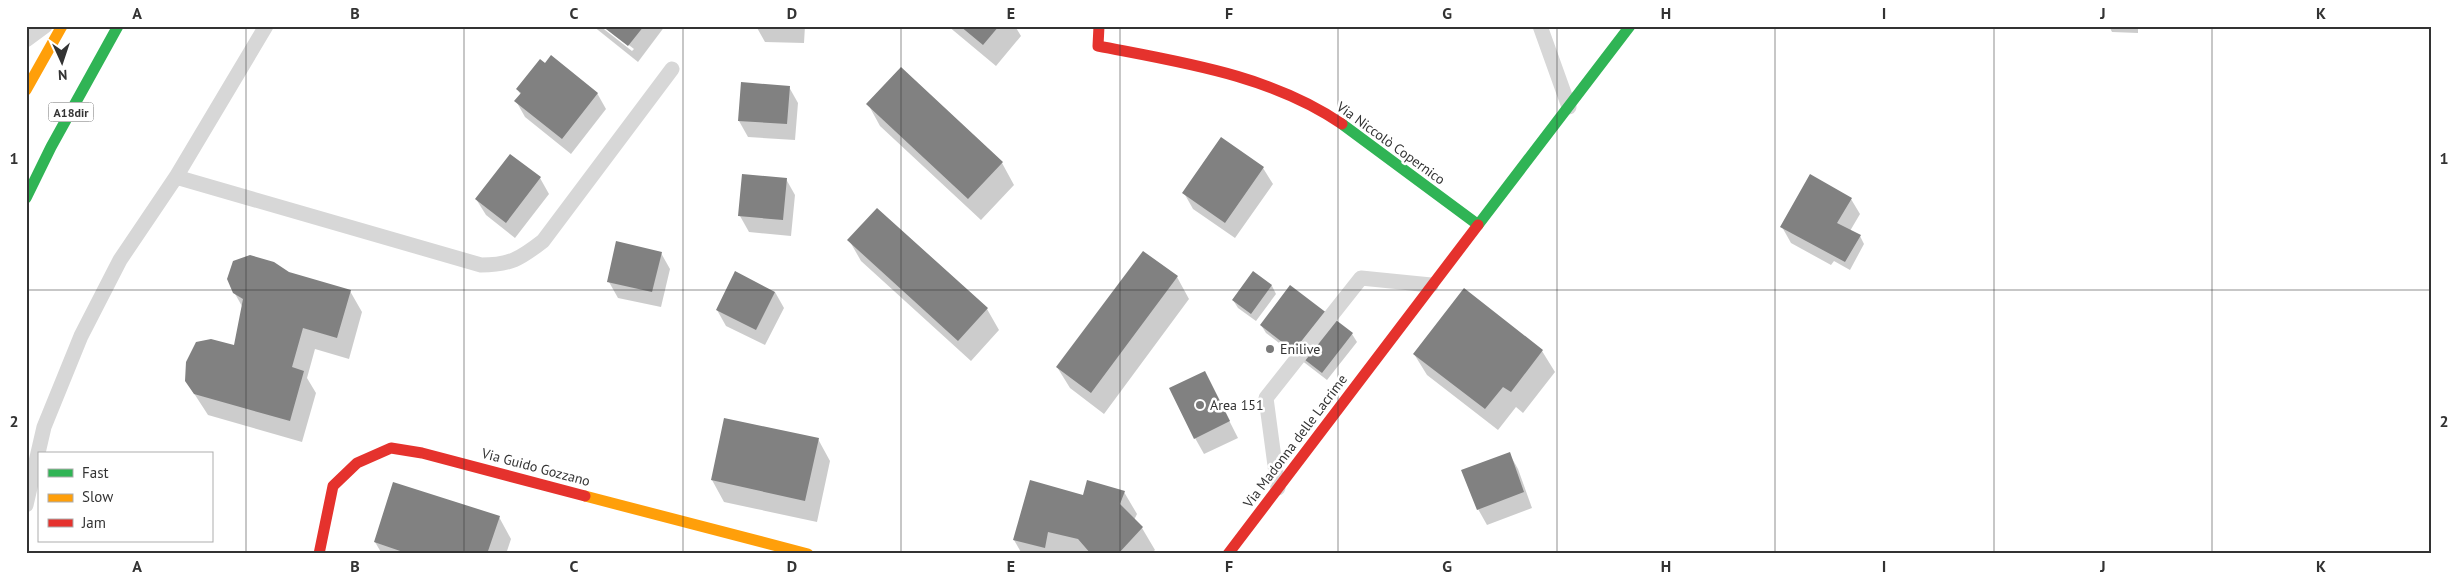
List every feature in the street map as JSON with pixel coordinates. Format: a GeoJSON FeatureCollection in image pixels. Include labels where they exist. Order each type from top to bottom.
{"type":"FeatureCollection","features":[{"type":"Feature","properties":{"kind":"main road"},"geometry":{"type":"LineString","coordinates":[[26,90],[62,26]]}},
{"type":"Feature","properties":{"kind":"main road","name":"A18dir"},"geometry":{"type":"LineString","coordinates":[[26,198],[118,26]]}},
{"type":"Feature","properties":{"kind":"main road","name":"Via Niccolò Copernico"},"geometry":{"type":"LineString","coordinates":[[1099,26],[1098,46],[1214,69],[1293,97],[1340,122],[1478,224]]}},
{"type":"Feature","properties":{"kind":"main road","name":"Via Madonna delle Lacrime"},"geometry":{"type":"LineString","coordinates":[[1228,554],[1384,346],[1630,26]]}},
{"type":"Feature","properties":{"kind":"main road","name":"Via Guido Gozzano"},"geometry":{"type":"LineString","coordinates":[[318,554],[333,486],[357,463],[391,448],[422,452],[808,554]]}},
{"type":"Feature","properties":{"kind":"lane"},"geometry":{"type":"LineString","coordinates":[[26,40],[45,26]]}},
{"type":"Feature","properties":{"kind":"lane"},"geometry":{"type":"LineString","coordinates":[[38,452],[44,427],[80,336],[120,260],[176,177],[266,26]]}},
{"type":"Feature","properties":{"kind":"lane"},"geometry":{"type":"LineString","coordinates":[[1540,26],[1569,107]]}},
{"type":"Feature","properties":{"kind":"lane"},"geometry":{"type":"LineString","coordinates":[[176,177],[481,265],[502,265],[525,255],[542,241],[672,69]]}},
{"type":"Feature","properties":{"kind":"lane"},"geometry":{"type":"LineString","coordinates":[[1278,489],[1266,398],[1361,278],[1431,285]]}},
{"type":"Feature","properties":{"kind":"lane"},"geometry":{"type":"LineString","coordinates":[[26,505],[38,453]]}},
{"type":"Feature","properties":{"kind":"building"},"geometry":{"type":"Polygon","coordinates":[[[602,26],[644,26],[628,46],[602,26]]]}},
{"type":"Feature","properties":{"kind":"building"},"geometry":{"type":"Polygon","coordinates":[[[960,26],[999,26],[983,45],[960,26]]]}},
{"type":"Feature","properties":{"kind":"building"},"geometry":{"type":"Polygon","coordinates":[[[551,55],[598,93],[562,139],[514,101],[521,93],[516,89],[540,59],[545,63],[551,55]]]}},
{"type":"Feature","properties":{"kind":"building"},"geometry":{"type":"Polygon","coordinates":[[[901,67],[1003,162],[968,199],[866,104],[901,67]]]}},
{"type":"Feature","properties":{"kind":"building"},"geometry":{"type":"Polygon","coordinates":[[[741,82],[790,86],[787,124],[738,121],[741,82]]]}},
{"type":"Feature","properties":{"kind":"building"},"geometry":{"type":"Polygon","coordinates":[[[1221,137],[1264,167],[1225,223],[1182,193],[1221,137]]]}},
{"type":"Feature","properties":{"kind":"building"},"geometry":{"type":"Polygon","coordinates":[[[510,154],[541,177],[506,223],[475,199],[510,154]]]}},
{"type":"Feature","properties":{"kind":"building"},"geometry":{"type":"Polygon","coordinates":[[[742,174],[787,178],[783,220],[738,216],[742,174]]]}},
{"type":"Feature","properties":{"kind":"building"},"geometry":{"type":"Polygon","coordinates":[[[1810,174],[1852,198],[1837,223],[1861,235],[1845,262],[1780,227],[1810,174]]]}},
{"type":"Feature","properties":{"kind":"building"},"geometry":{"type":"Polygon","coordinates":[[[877,208],[988,308],[958,341],[847,240],[877,208]]]}},
{"type":"Feature","properties":{"kind":"building"},"geometry":{"type":"Polygon","coordinates":[[[616,241],[662,252],[652,292],[607,282],[616,241]]]}},
{"type":"Feature","properties":{"kind":"building"},"geometry":{"type":"Polygon","coordinates":[[[1143,251],[1178,276],[1091,393],[1056,367],[1143,251]]]}},
{"type":"Feature","properties":{"kind":"building"},"geometry":{"type":"Polygon","coordinates":[[[250,255],[274,262],[289,272],[351,290],[337,338],[303,328],[292,367],[304,371],[290,421],[194,394],[185,381],[186,362],[196,342],[211,339],[234,345],[243,299],[233,293],[227,279],[233,261],[250,255]]]}},
{"type":"Feature","properties":{"kind":"building"},"geometry":{"type":"Polygon","coordinates":[[[735,271],[775,292],[756,330],[716,310],[735,271]]]}},
{"type":"Feature","properties":{"kind":"building"},"geometry":{"type":"Polygon","coordinates":[[[1253,271],[1272,285],[1251,314],[1232,300],[1253,271]]]}},
{"type":"Feature","properties":{"kind":"building"},"geometry":{"type":"Polygon","coordinates":[[[1290,285],[1353,333],[1322,373],[1260,325],[1290,285]]]}},
{"type":"Feature","properties":{"kind":"building"},"geometry":{"type":"Polygon","coordinates":[[[1464,288],[1543,350],[1511,392],[1503,387],[1485,409],[1413,354],[1464,288]]]}},
{"type":"Feature","properties":{"kind":"building","name":"Area 151"},"geometry":{"type":"Polygon","coordinates":[[[1205,371],[1230,421],[1194,439],[1169,388],[1205,371]]]}},
{"type":"Feature","properties":{"kind":"building"},"geometry":{"type":"Polygon","coordinates":[[[724,418],[819,438],[805,501],[711,480],[724,418]]]}},
{"type":"Feature","properties":{"kind":"building"},"geometry":{"type":"Polygon","coordinates":[[[1510,452],[1524,492],[1477,510],[1461,470],[1510,452]]]}},
{"type":"Feature","properties":{"kind":"building"},"geometry":{"type":"Polygon","coordinates":[[[1030,480],[1083,495],[1087,480],[1125,491],[1120,504],[1143,527],[1118,554],[1091,554],[1078,539],[1048,532],[1045,548],[1013,540],[1030,480]]]}},
{"type":"Feature","properties":{"kind":"building"},"geometry":{"type":"Polygon","coordinates":[[[393,482],[500,516],[487,554],[409,554],[374,542],[393,482]]]}},
{"type":"Feature","properties":{"kind":"traffic: fast"},"geometry":{"type":"LineString","coordinates":[[26,198],[51,147],[118,26]]}},
{"type":"Feature","properties":{"kind":"traffic: fast"},"geometry":{"type":"LineString","coordinates":[[1478,225],[1630,26]]}},
{"type":"Feature","properties":{"kind":"traffic: fast"},"geometry":{"type":"LineString","coordinates":[[1342,124],[1477,224]]}},
{"type":"Feature","properties":{"kind":"traffic: slow"},"geometry":{"type":"LineString","coordinates":[[26,90],[62,26]]}},
{"type":"Feature","properties":{"kind":"traffic: slow"},"geometry":{"type":"LineString","coordinates":[[585,496],[808,554]]}},
{"type":"Feature","properties":{"kind":"traffic: jam"},"geometry":{"type":"LineString","coordinates":[[1099,26],[1098,46],[1193,65],[1255,82],[1285,93],[1314,107],[1342,124]]}},
{"type":"Feature","properties":{"kind":"traffic: jam"},"geometry":{"type":"LineString","coordinates":[[1228,554],[1478,225]]}},
{"type":"Feature","properties":{"kind":"traffic: jam"},"geometry":{"type":"LineString","coordinates":[[319,554],[333,486],[357,463],[391,448],[422,453],[585,496]]}},
{"type":"Feature","properties":{"kind":"place","name":"Enilive"},"geometry":{"type":"Point","coordinates":[1270,349]}},
{"type":"Feature","properties":{"kind":"place","name":"Area 151"},"geometry":{"type":"Point","coordinates":[1200,405]}}]}
